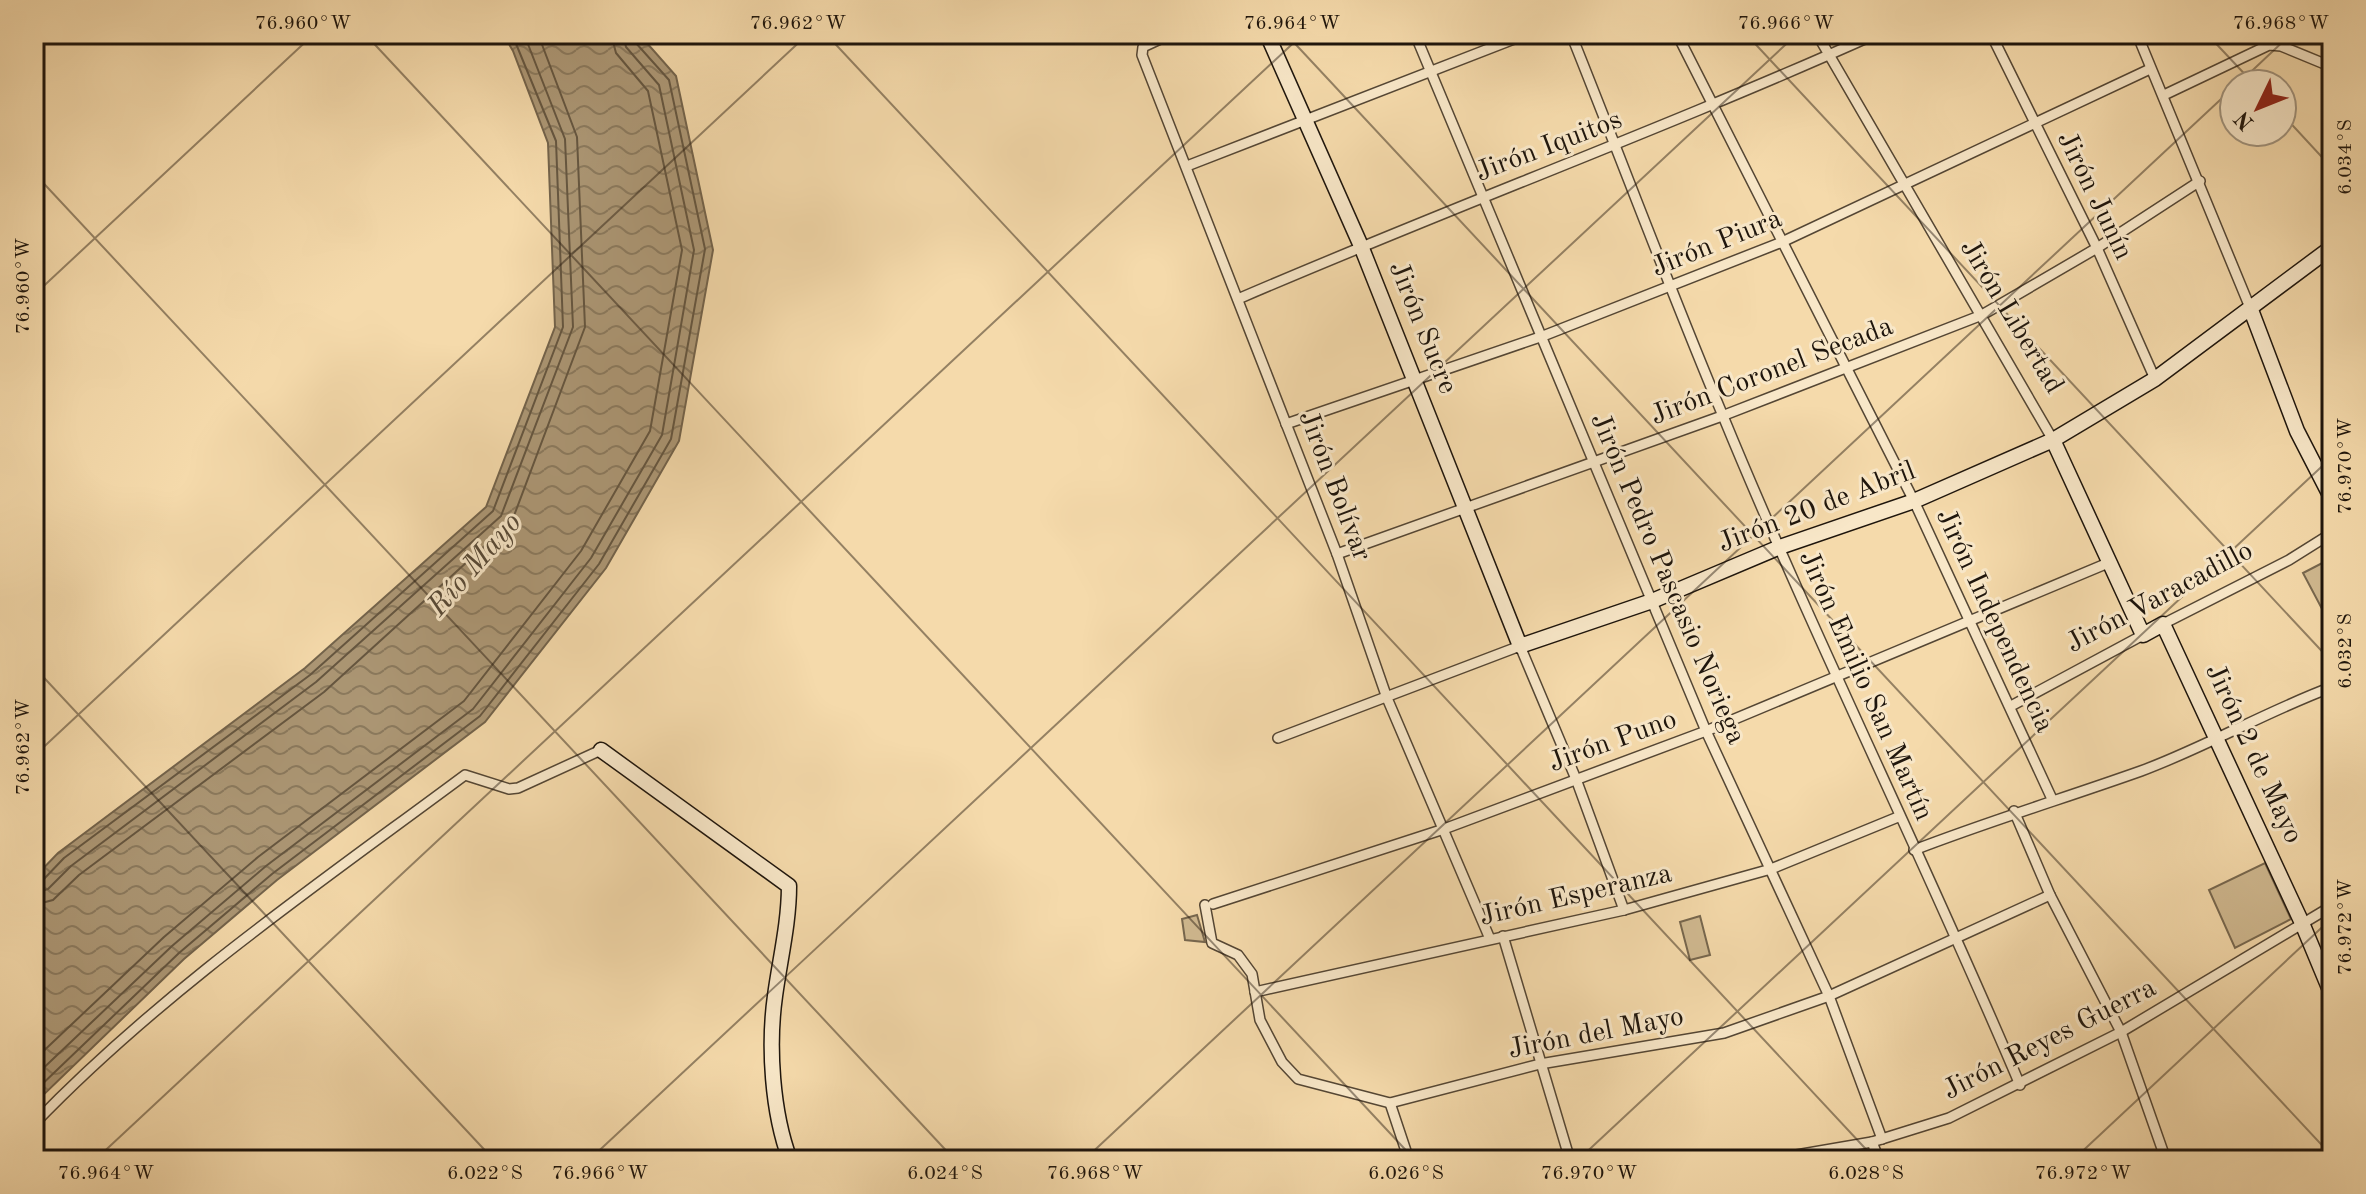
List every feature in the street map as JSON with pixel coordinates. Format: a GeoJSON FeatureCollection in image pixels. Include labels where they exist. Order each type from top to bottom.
{"type":"FeatureCollection","features":[{"type":"Feature","properties":{"kind":"street","name":"Jirón Bolívar"},"geometry":{"type":"LineString","coordinates":[[1171,34],[1143,47],[1142,55],[1337,554],[1387,698],[1490,939]]}},
{"type":"Feature","properties":{"kind":"street","name":"Jirón Sucre"},"geometry":{"type":"LineString","coordinates":[[1267,34],[1307,118],[1361,246],[1520,646]]}},
{"type":"Feature","properties":{"kind":"street","name":"Jirón Pedro Pascasio Noriega"},"geometry":{"type":"LineString","coordinates":[[1415,34],[1706,731],[1829,996],[1877,1140],[1879,1160]]}},
{"type":"Feature","properties":{"kind":"street"},"geometry":{"type":"LineString","coordinates":[[1187,166],[1527,34]]}},
{"type":"Feature","properties":{"kind":"street","name":"Jirón Emilio San Martín"},"geometry":{"type":"LineString","coordinates":[[1571,34],[1722,416],[1898,817],[1957,937],[2020,1085]]}},
{"type":"Feature","properties":{"kind":"street","name":"Jirón Independencia"},"geometry":{"type":"LineString","coordinates":[[1677,34],[1971,617],[2052,799]]}},
{"type":"Feature","properties":{"kind":"street","name":"Jirón Libertad"},"geometry":{"type":"LineString","coordinates":[[1817,34],[1827,56],[2053,440],[2143,635]]}},
{"type":"Feature","properties":{"kind":"street","name":"Jirón Iquitos"},"geometry":{"type":"LineString","coordinates":[[1238,299],[1484,196],[1616,146],[1876,34]]}},
{"type":"Feature","properties":{"kind":"street","name":"Jirón Junín"},"geometry":{"type":"LineString","coordinates":[[1991,34],[2033,125],[2097,248],[2155,379]]}},
{"type":"Feature","properties":{"kind":"street"},"geometry":{"type":"LineString","coordinates":[[2137,34],[2200,181],[2297,431],[2332,499]]}},
{"type":"Feature","properties":{"kind":"street"},"geometry":{"type":"LineString","coordinates":[[2164,95],[2269,45],[2332,67]]}},
{"type":"Feature","properties":{"kind":"street","name":"Jirón Piura"},"geometry":{"type":"LineString","coordinates":[[1286,424],[1543,336],[1782,242],[1904,188],[2150,69]]}},
{"type":"Feature","properties":{"kind":"street","name":"Jirón Coronel Secada"},"geometry":{"type":"LineString","coordinates":[[1337,554],[1722,416],[1982,315],[2097,248],[2200,181]]}},
{"type":"Feature","properties":{"kind":"street","name":"Jirón 20 de Abril"},"geometry":{"type":"LineString","coordinates":[[1278,738],[1520,646],[1652,601],[1780,547],[1914,501],[2053,440],[2155,379],[2332,247]]}},
{"type":"Feature","properties":{"kind":"street","name":"Jirón Varacadillo"},"geometry":{"type":"LineString","coordinates":[[2011,706],[2301,553],[2332,533]]}},
{"type":"Feature","properties":{"kind":"street","name":"Jirón Puno"},"geometry":{"type":"LineString","coordinates":[[1212,943],[1209,905],[1444,829],[1706,731],[1838,677],[1971,617],[2108,563]]}},
{"type":"Feature","properties":{"kind":"street","name":"Jirón 2 de Mayo"},"geometry":{"type":"LineString","coordinates":[[2163,624],[2302,923],[2332,995]]}},
{"type":"Feature","properties":{"kind":"street"},"geometry":{"type":"LineString","coordinates":[[1520,646],[1576,779],[1624,910]]}},
{"type":"Feature","properties":{"kind":"street"},"geometry":{"type":"LineString","coordinates":[[1914,850],[2014,811],[2217,740],[2332,687]]}},
{"type":"Feature","properties":{"kind":"street"},"geometry":{"type":"LineString","coordinates":[[34,1124],[90,1066],[128,1034],[291,904],[465,775],[509,789],[518,788],[601,750],[789,886],[774,1001],[774,1074],[784,1144],[790,1160]]}},
{"type":"Feature","properties":{"kind":"street"},"geometry":{"type":"LineString","coordinates":[[2014,811],[2057,910],[2121,1032],[2166,1160]]}},
{"type":"Feature","properties":{"kind":"street","name":"Jirón Esperanza"},"geometry":{"type":"LineString","coordinates":[[1255,992],[1624,910],[1771,869],[1898,817]]}},
{"type":"Feature","properties":{"kind":"street","name":"Jirón del Mayo"},"geometry":{"type":"LineString","coordinates":[[1212,943],[1238,955],[1252,974],[1260,1020],[1282,1062],[1298,1079],[1390,1103],[1540,1064],[1724,1033],[1829,996],[2050,895]]}},
{"type":"Feature","properties":{"kind":"street"},"geometry":{"type":"LineString","coordinates":[[2031,903],[2057,910]]}},
{"type":"Feature","properties":{"kind":"street","name":"Jirón Reyes Guerra"},"geometry":{"type":"LineString","coordinates":[[1766,1160],[1877,1140],[1949,1118],[2121,1032],[2332,906]]}},
{"type":"Feature","properties":{"kind":"street"},"geometry":{"type":"LineString","coordinates":[[1503,936],[1570,1160]]}},
{"type":"Feature","properties":{"kind":"street"},"geometry":{"type":"LineString","coordinates":[[1390,1103],[1409,1160]]}},
{"type":"Feature","properties":{"kind":"shaded area"},"geometry":{"type":"Polygon","coordinates":[[[2332,558],[2332,623],[2330,624],[2303,573],[2332,558]]]}},
{"type":"Feature","properties":{"kind":"shaded area"},"geometry":{"type":"Polygon","coordinates":[[[2265,863],[2291,919],[2235,948],[2209,890],[2265,863]]]}},
{"type":"Feature","properties":{"kind":"shaded area"},"geometry":{"type":"Polygon","coordinates":[[[1197,915],[1205,942],[1185,940],[1182,919],[1197,915]]]}},
{"type":"Feature","properties":{"kind":"shaded area"},"geometry":{"type":"Polygon","coordinates":[[[1700,916],[1710,955],[1690,960],[1680,922],[1700,916]]]}},
{"type":"Feature","properties":{"kind":"water","name":"Río Mayo"},"geometry":{"type":"Polygon","coordinates":[[[503,34],[639,34],[676,76],[713,250],[679,441],[606,568],[485,722],[277,880],[184,959],[34,1104],[34,878],[58,853],[305,668],[486,507],[555,327],[548,143],[513,51],[503,34]]]}}]}
